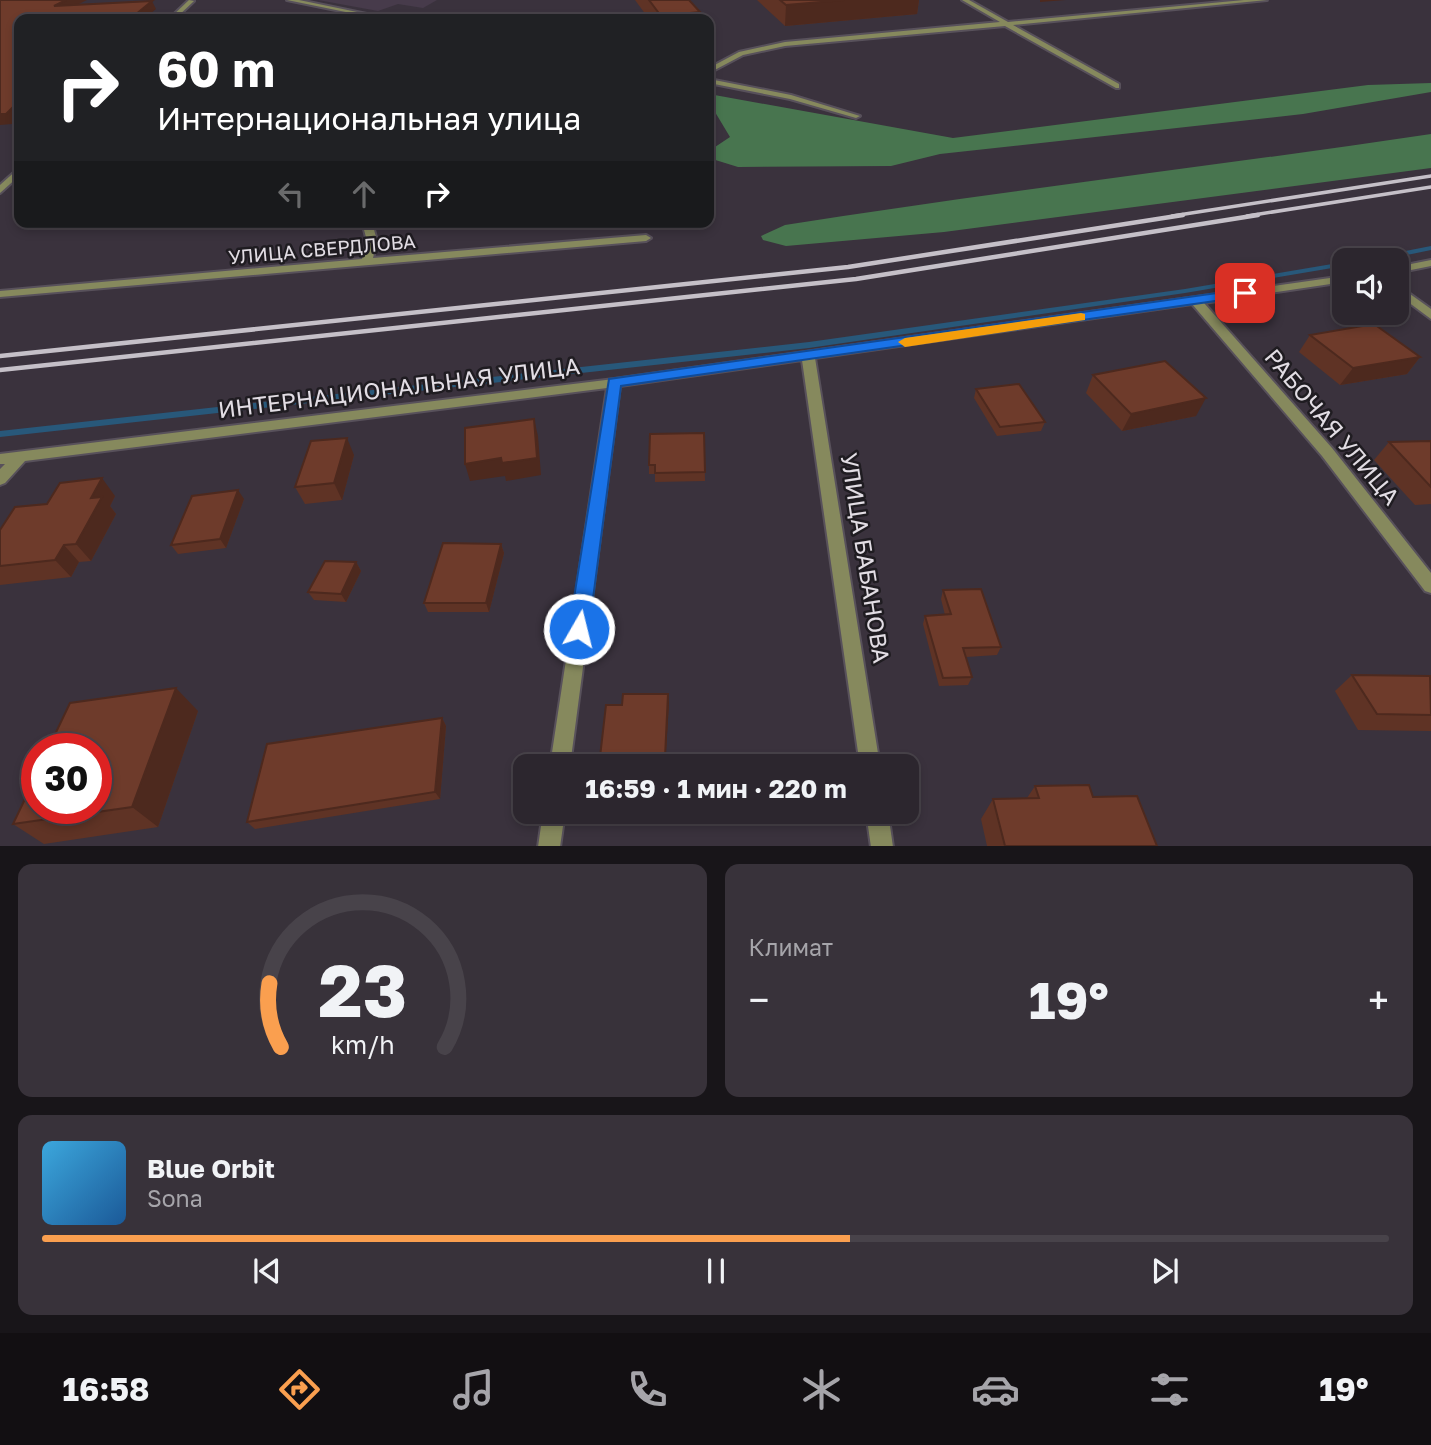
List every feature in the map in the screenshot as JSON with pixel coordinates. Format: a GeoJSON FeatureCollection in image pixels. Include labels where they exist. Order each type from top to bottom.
{"type":"FeatureCollection","features":[{"type":"Feature","properties":{"kind":"street"},"geometry":{"type":"LineString","coordinates":[[289,0],[362,14]]}},
{"type":"Feature","properties":{"kind":"street"},"geometry":{"type":"LineString","coordinates":[[965,0],[1116,86]]}},
{"type":"Feature","properties":{"kind":"street"},"geometry":{"type":"LineString","coordinates":[[714,68],[741,53],[773,46],[1264,0]]}},
{"type":"Feature","properties":{"kind":"street"},"geometry":{"type":"LineString","coordinates":[[177,14],[191,1]]}},
{"type":"Feature","properties":{"kind":"street"},"geometry":{"type":"LineString","coordinates":[[714,81],[792,97],[856,117]]}},
{"type":"Feature","properties":{"kind":"street"},"geometry":{"type":"LineString","coordinates":[[0,190],[14,176]]}},
{"type":"Feature","properties":{"kind":"street"},"geometry":{"type":"LineString","coordinates":[[367,262],[372,241],[369,228]]}},
{"type":"Feature","properties":{"kind":"street","name":"УЛИЦА СВЕРДЛОВА"},"geometry":{"type":"LineString","coordinates":[[0,293],[646,237]]}},
{"type":"Feature","properties":{"kind":"street"},"geometry":{"type":"LineString","coordinates":[[1409,267],[1431,263]]}},
{"type":"Feature","properties":{"kind":"street","name":"ИНТЕРНАЦИОНАЛЬНАЯ УЛИЦА"},"geometry":{"type":"LineString","coordinates":[[0,459],[614,383],[1332,281]]}},
{"type":"Feature","properties":{"kind":"street"},"geometry":{"type":"LineString","coordinates":[[1409,297],[1431,315]]}},
{"type":"Feature","properties":{"kind":"street","name":"РАБОЧАЯ УЛИЦА"},"geometry":{"type":"LineString","coordinates":[[1195,300],[1327,452],[1431,586]]}},
{"type":"Feature","properties":{"kind":"street","name":"УЛИЦА БАБАНОВА"},"geometry":{"type":"LineString","coordinates":[[808,356],[868,754]]}},
{"type":"Feature","properties":{"kind":"street"},"geometry":{"type":"LineString","coordinates":[[562,754],[614,383]]}},
{"type":"Feature","properties":{"kind":"street"},"geometry":{"type":"LineString","coordinates":[[0,479],[20,457]]}},
{"type":"Feature","properties":{"kind":"street"},"geometry":{"type":"LineString","coordinates":[[549,846],[552,824]]}},
{"type":"Feature","properties":{"kind":"street"},"geometry":{"type":"LineString","coordinates":[[879,824],[882,846]]}},
{"type":"Feature","properties":{"kind":"shaded area"},"geometry":{"type":"Polygon","coordinates":[[[318,0],[437,0],[423,8],[398,4],[378,11],[318,0]]]}},
{"type":"Feature","properties":{"kind":"green space"},"geometry":{"type":"Polygon","coordinates":[[[1431,83],[1431,92],[1303,114],[940,154],[891,166],[738,167],[714,160],[714,148],[730,137],[714,110],[714,95],[953,138],[1368,85],[1431,83]]]}},
{"type":"Feature","properties":{"kind":"green space"},"geometry":{"type":"Polygon","coordinates":[[[1431,134],[1431,168],[944,232],[786,246],[763,240],[761,236],[785,225],[1431,134]]]}},
{"type":"Feature","properties":{"kind":"building"},"geometry":{"type":"Polygon","coordinates":[[[0,0],[66,0],[54,6],[152,1],[136,14],[14,14],[14,106],[6,114],[0,114],[0,0]]]}},
{"type":"Feature","properties":{"kind":"building"},"geometry":{"type":"Polygon","coordinates":[[[649,0],[689,0],[700,12],[680,14],[660,14],[649,0]]]}},
{"type":"Feature","properties":{"kind":"building"},"geometry":{"type":"Polygon","coordinates":[[[780,0],[844,0],[786,5],[780,0]]]}},
{"type":"Feature","properties":{"kind":"building"},"geometry":{"type":"Polygon","coordinates":[[[1375,325],[1420,357],[1353,368],[1310,335],[1375,325]]]}},
{"type":"Feature","properties":{"kind":"building"},"geometry":{"type":"Polygon","coordinates":[[[1165,361],[1206,398],[1131,414],[1093,375],[1165,361]]]}},
{"type":"Feature","properties":{"kind":"building"},"geometry":{"type":"Polygon","coordinates":[[[1019,384],[1045,422],[1000,427],[976,389],[1019,384]]]}},
{"type":"Feature","properties":{"kind":"building"},"geometry":{"type":"Polygon","coordinates":[[[534,419],[537,458],[502,463],[501,458],[465,464],[465,428],[534,419]]]}},
{"type":"Feature","properties":{"kind":"building"},"geometry":{"type":"Polygon","coordinates":[[[704,433],[705,472],[655,473],[655,465],[649,465],[650,434],[704,433]]]}},
{"type":"Feature","properties":{"kind":"building"},"geometry":{"type":"Polygon","coordinates":[[[347,438],[334,483],[295,487],[311,441],[347,438]]]}},
{"type":"Feature","properties":{"kind":"building"},"geometry":{"type":"Polygon","coordinates":[[[1431,441],[1431,487],[1389,442],[1431,441]]]}},
{"type":"Feature","properties":{"kind":"building"},"geometry":{"type":"Polygon","coordinates":[[[102,478],[91,498],[102,497],[76,544],[64,545],[55,560],[0,566],[0,530],[15,507],[47,504],[60,483],[102,478]]]}},
{"type":"Feature","properties":{"kind":"building"},"geometry":{"type":"Polygon","coordinates":[[[238,490],[220,539],[171,545],[192,496],[238,490]]]}},
{"type":"Feature","properties":{"kind":"building"},"geometry":{"type":"Polygon","coordinates":[[[443,543],[501,544],[486,603],[424,603],[443,543]]]}},
{"type":"Feature","properties":{"kind":"building"},"geometry":{"type":"Polygon","coordinates":[[[325,561],[356,562],[341,594],[308,592],[325,561]]]}},
{"type":"Feature","properties":{"kind":"building"},"geometry":{"type":"Polygon","coordinates":[[[981,589],[1001,647],[963,648],[972,677],[943,678],[925,616],[951,614],[943,590],[981,589]]]}},
{"type":"Feature","properties":{"kind":"building"},"geometry":{"type":"Polygon","coordinates":[[[1352,675],[1430,676],[1431,715],[1377,714],[1352,675]]]}},
{"type":"Feature","properties":{"kind":"building"},"geometry":{"type":"Polygon","coordinates":[[[176,688],[132,807],[112,810],[112,733],[56,733],[70,703],[176,688]]]}},
{"type":"Feature","properties":{"kind":"building"},"geometry":{"type":"Polygon","coordinates":[[[623,694],[668,694],[665,754],[600,754],[606,705],[622,705],[623,694]]]}},
{"type":"Feature","properties":{"kind":"building"},"geometry":{"type":"Polygon","coordinates":[[[442,718],[435,792],[247,822],[267,744],[442,718]]]}},
{"type":"Feature","properties":{"kind":"building"},"geometry":{"type":"Polygon","coordinates":[[[1089,785],[1093,797],[1137,796],[1157,846],[1005,846],[993,799],[1039,798],[1035,786],[1089,785]]]}},
{"type":"Feature","properties":{"kind":"building"},"geometry":{"type":"Polygon","coordinates":[[[21,807],[21,823],[13,824],[21,807]]]}},
{"type":"Feature","properties":{"kind":"waterway"},"geometry":{"type":"LineString","coordinates":[[1409,252],[1431,248]]}},
{"type":"Feature","properties":{"kind":"waterway"},"geometry":{"type":"LineString","coordinates":[[0,434],[809,345],[1185,291],[1332,266]]}},
{"type":"Feature","properties":{"kind":"railway"},"geometry":{"type":"LineString","coordinates":[[1172,216],[1431,176]]}},
{"type":"Feature","properties":{"kind":"railway"},"geometry":{"type":"LineString","coordinates":[[1247,216],[1431,187]]}},
{"type":"Feature","properties":{"kind":"railway"},"geometry":{"type":"LineString","coordinates":[[0,356],[848,267],[1183,215]]}},
{"type":"Feature","properties":{"kind":"railway"},"geometry":{"type":"LineString","coordinates":[[0,370],[856,279],[1258,215]]}},
{"type":"Feature","properties":{"kind":"slow traffic"},"geometry":{"type":"LineString","coordinates":[[905,342],[1081,317]]}},
{"type":"Feature","properties":{"kind":"route"},"geometry":{"type":"LineString","coordinates":[[579,629],[614,383],[1245,293]]}}]}
